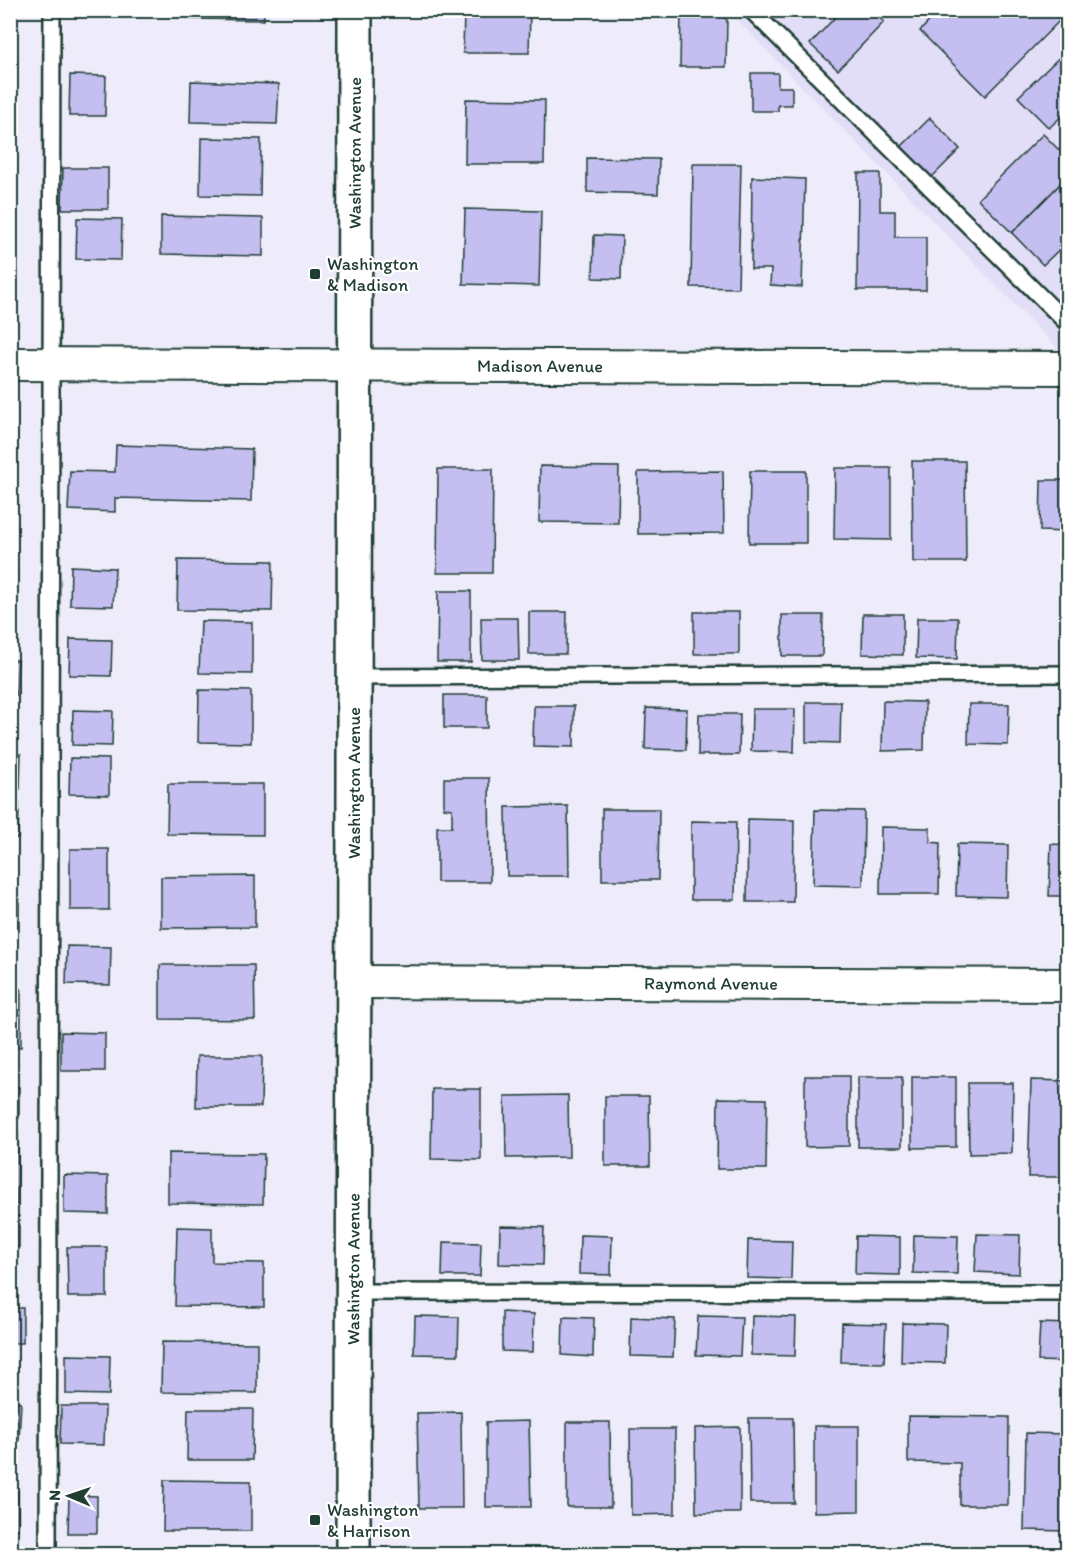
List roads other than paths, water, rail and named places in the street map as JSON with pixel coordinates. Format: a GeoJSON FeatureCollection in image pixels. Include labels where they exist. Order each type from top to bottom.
{"type":"FeatureCollection","features":[{"type":"Feature","properties":{"kind":"street","name":"Washington Avenue"},"geometry":{"type":"LineString","coordinates":[[353,1554],[355,10]]}},
{"type":"Feature","properties":{"kind":"street","name":"Madison Avenue"},"geometry":{"type":"LineString","coordinates":[[10,363],[1068,368]]}},
{"type":"Feature","properties":{"kind":"street","name":"Raymond Avenue"},"geometry":{"type":"LineString","coordinates":[[354,982],[1068,986]]}},
{"type":"Feature","properties":{"kind":"lane"},"geometry":{"type":"LineString","coordinates":[[48,1554],[52,10]]}},
{"type":"Feature","properties":{"kind":"lane"},"geometry":{"type":"LineString","coordinates":[[751,10],[1068,324]]}},
{"type":"Feature","properties":{"kind":"lane"},"geometry":{"type":"LineString","coordinates":[[355,677],[1068,674]]}},
{"type":"Feature","properties":{"kind":"lane"},"geometry":{"type":"LineString","coordinates":[[354,1292],[1068,1293]]}},
{"type":"Feature","properties":{"kind":"place","name":"Washington & Madison"},"geometry":{"type":"Point","coordinates":[315,274]}},
{"type":"Feature","properties":{"kind":"place","name":"Washington & Harrison"},"geometry":{"type":"Point","coordinates":[315,1520]}}]}
